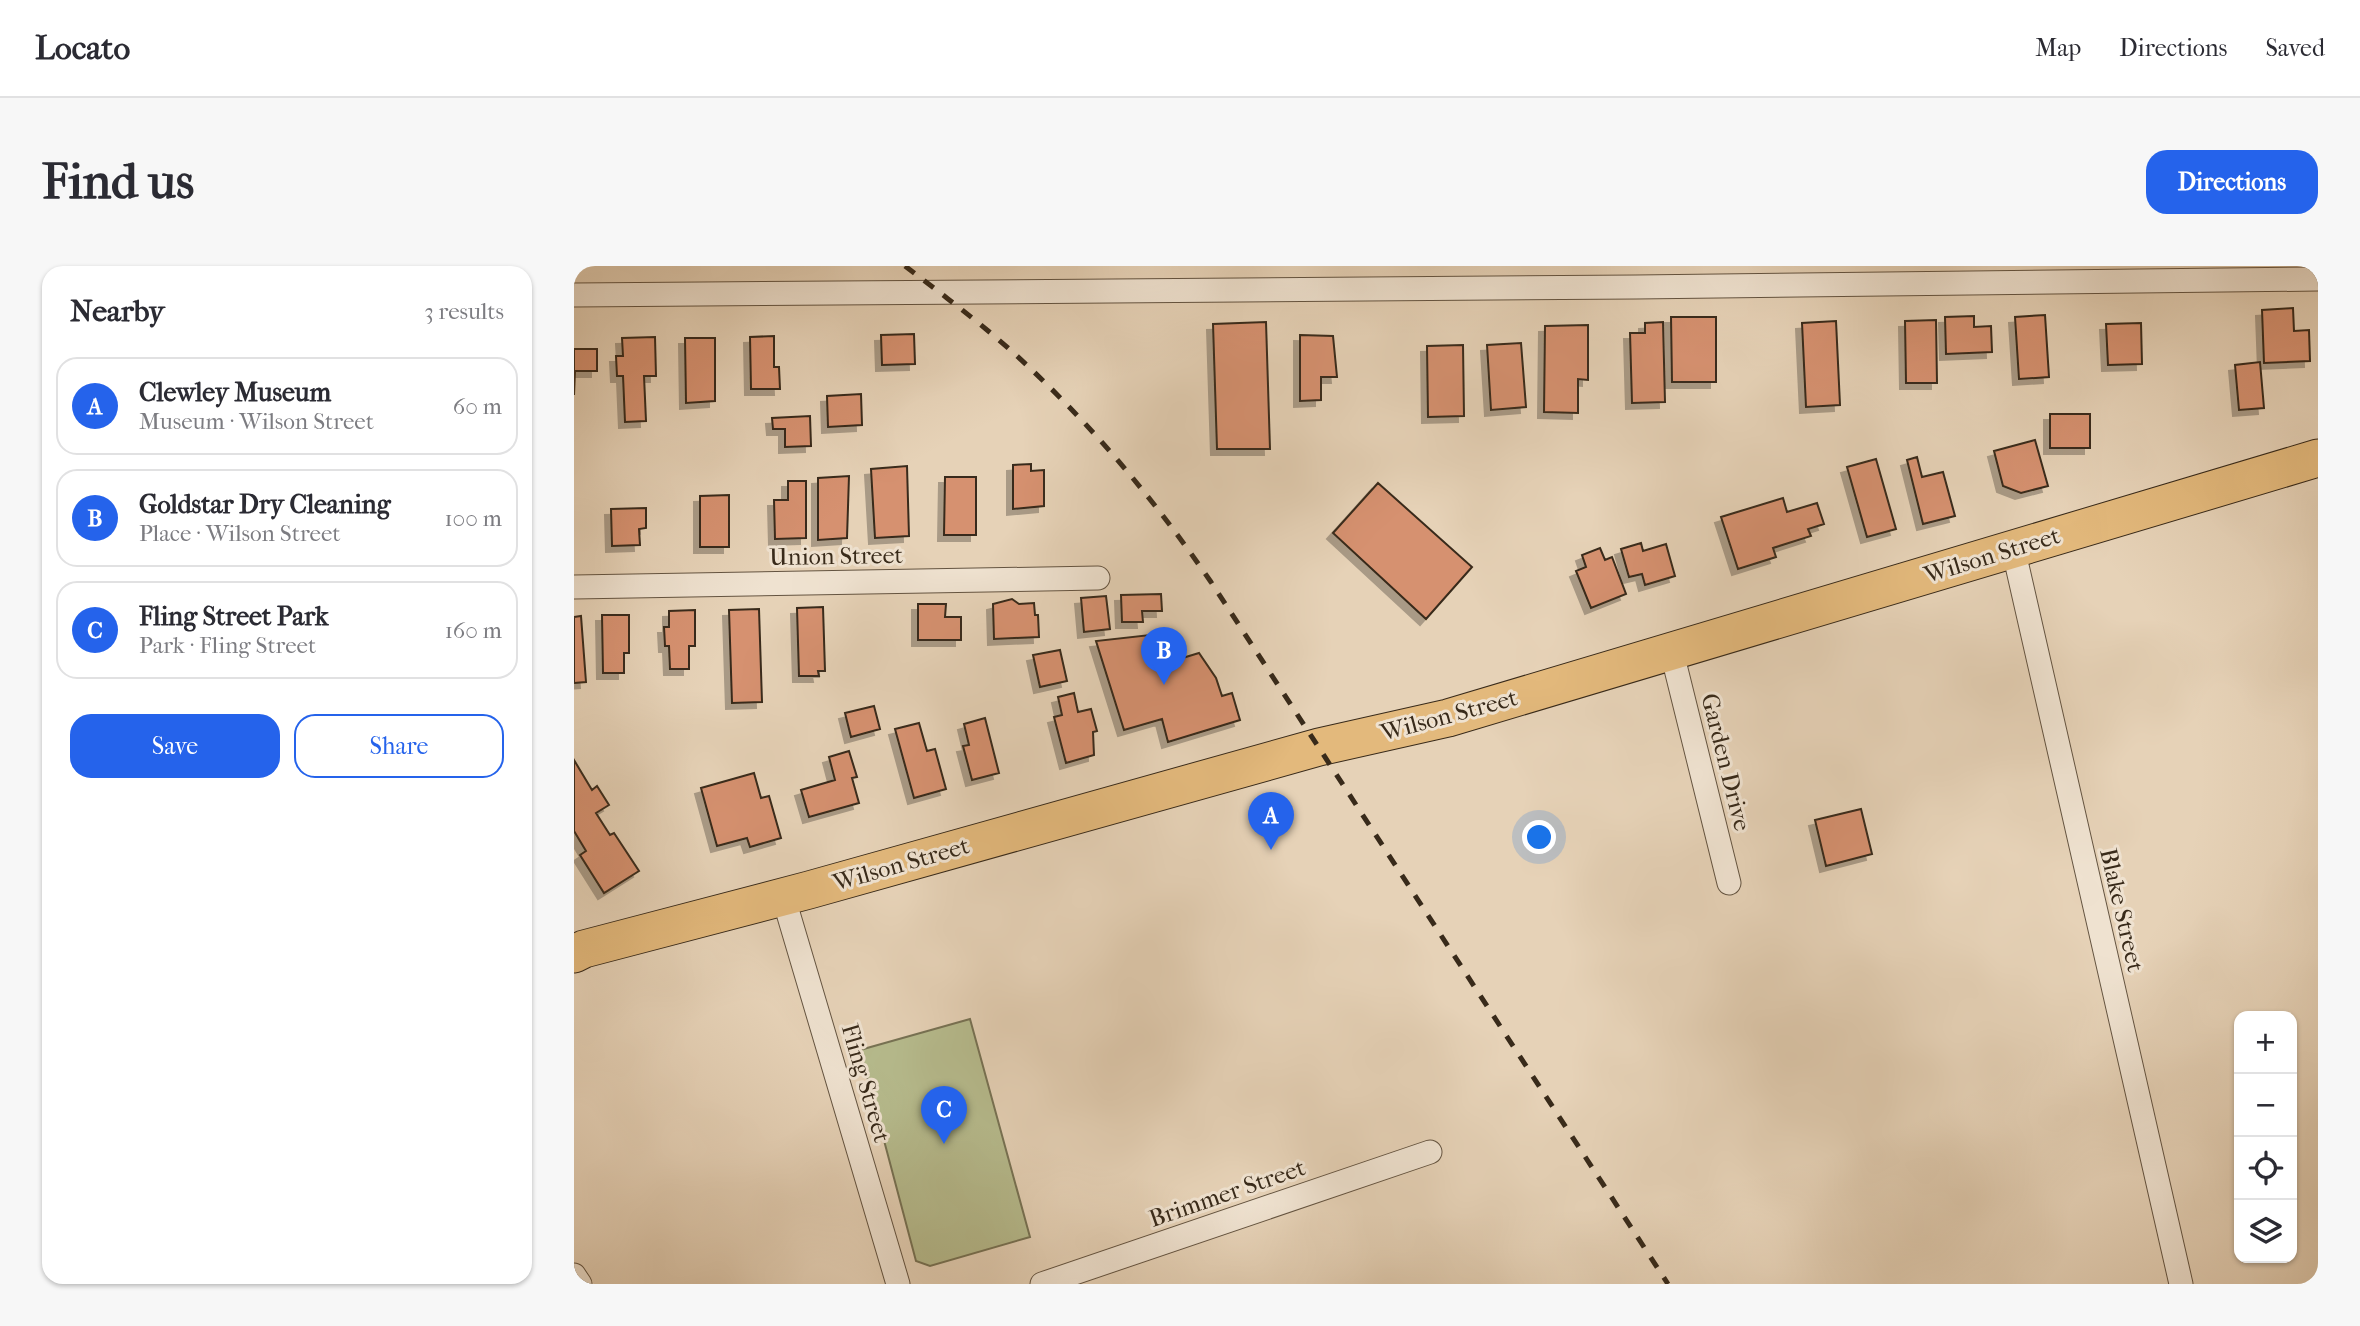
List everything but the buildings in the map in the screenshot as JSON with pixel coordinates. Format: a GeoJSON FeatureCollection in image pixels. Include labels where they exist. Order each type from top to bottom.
{"type":"FeatureCollection","features":[{"type":"Feature","properties":{"kind":"main road","name":"Wilson Street"},"geometry":{"type":"LineString","coordinates":[[577,944],[783,896],[1320,747],[1448,718],[2318,458]]}},
{"type":"Feature","properties":{"kind":"street"},"geometry":{"type":"LineString","coordinates":[[574,295],[1636,276],[2129,273],[2318,279]]}},
{"type":"Feature","properties":{"kind":"street","name":"Blake Street"},"geometry":{"type":"LineString","coordinates":[[2012,548],[2180,1284]]}},
{"type":"Feature","properties":{"kind":"street","name":"Union Street"},"geometry":{"type":"LineString","coordinates":[[574,587],[1098,578]]}},
{"type":"Feature","properties":{"kind":"street","name":"Garden Drive"},"geometry":{"type":"LineString","coordinates":[[1672,653],[1729,883]]}},
{"type":"Feature","properties":{"kind":"street","name":"Fling Street"},"geometry":{"type":"LineString","coordinates":[[783,896],[898,1284]]}},
{"type":"Feature","properties":{"kind":"street","name":"Brimmer Street"},"geometry":{"type":"LineString","coordinates":[[1042,1284],[1430,1152]]}},
{"type":"Feature","properties":{"kind":"street"},"geometry":{"type":"LineString","coordinates":[[574,1275],[580,1284]]}},
{"type":"Feature","properties":{"kind":"green space"},"geometry":{"type":"Polygon","coordinates":[[[970,1019],[1030,1237],[930,1266],[916,1261],[860,1050],[970,1019]]]}},
{"type":"Feature","properties":{"kind":"railway"},"geometry":{"type":"LineString","coordinates":[[905,266],[1017,356],[1071,408],[1167,521],[1211,582],[1668,1284]]}},
{"type":"Feature","properties":{"kind":"place","name":"Goldstar Dry Cleaning"},"geometry":{"type":"Point","coordinates":[1164,685]}},
{"type":"Feature","properties":{"kind":"place","name":"Clewley Museum"},"geometry":{"type":"Point","coordinates":[1271,850]}},
{"type":"Feature","properties":{"kind":"place","name":"Fling Street Park"},"geometry":{"type":"Point","coordinates":[944,1144]}}]}
